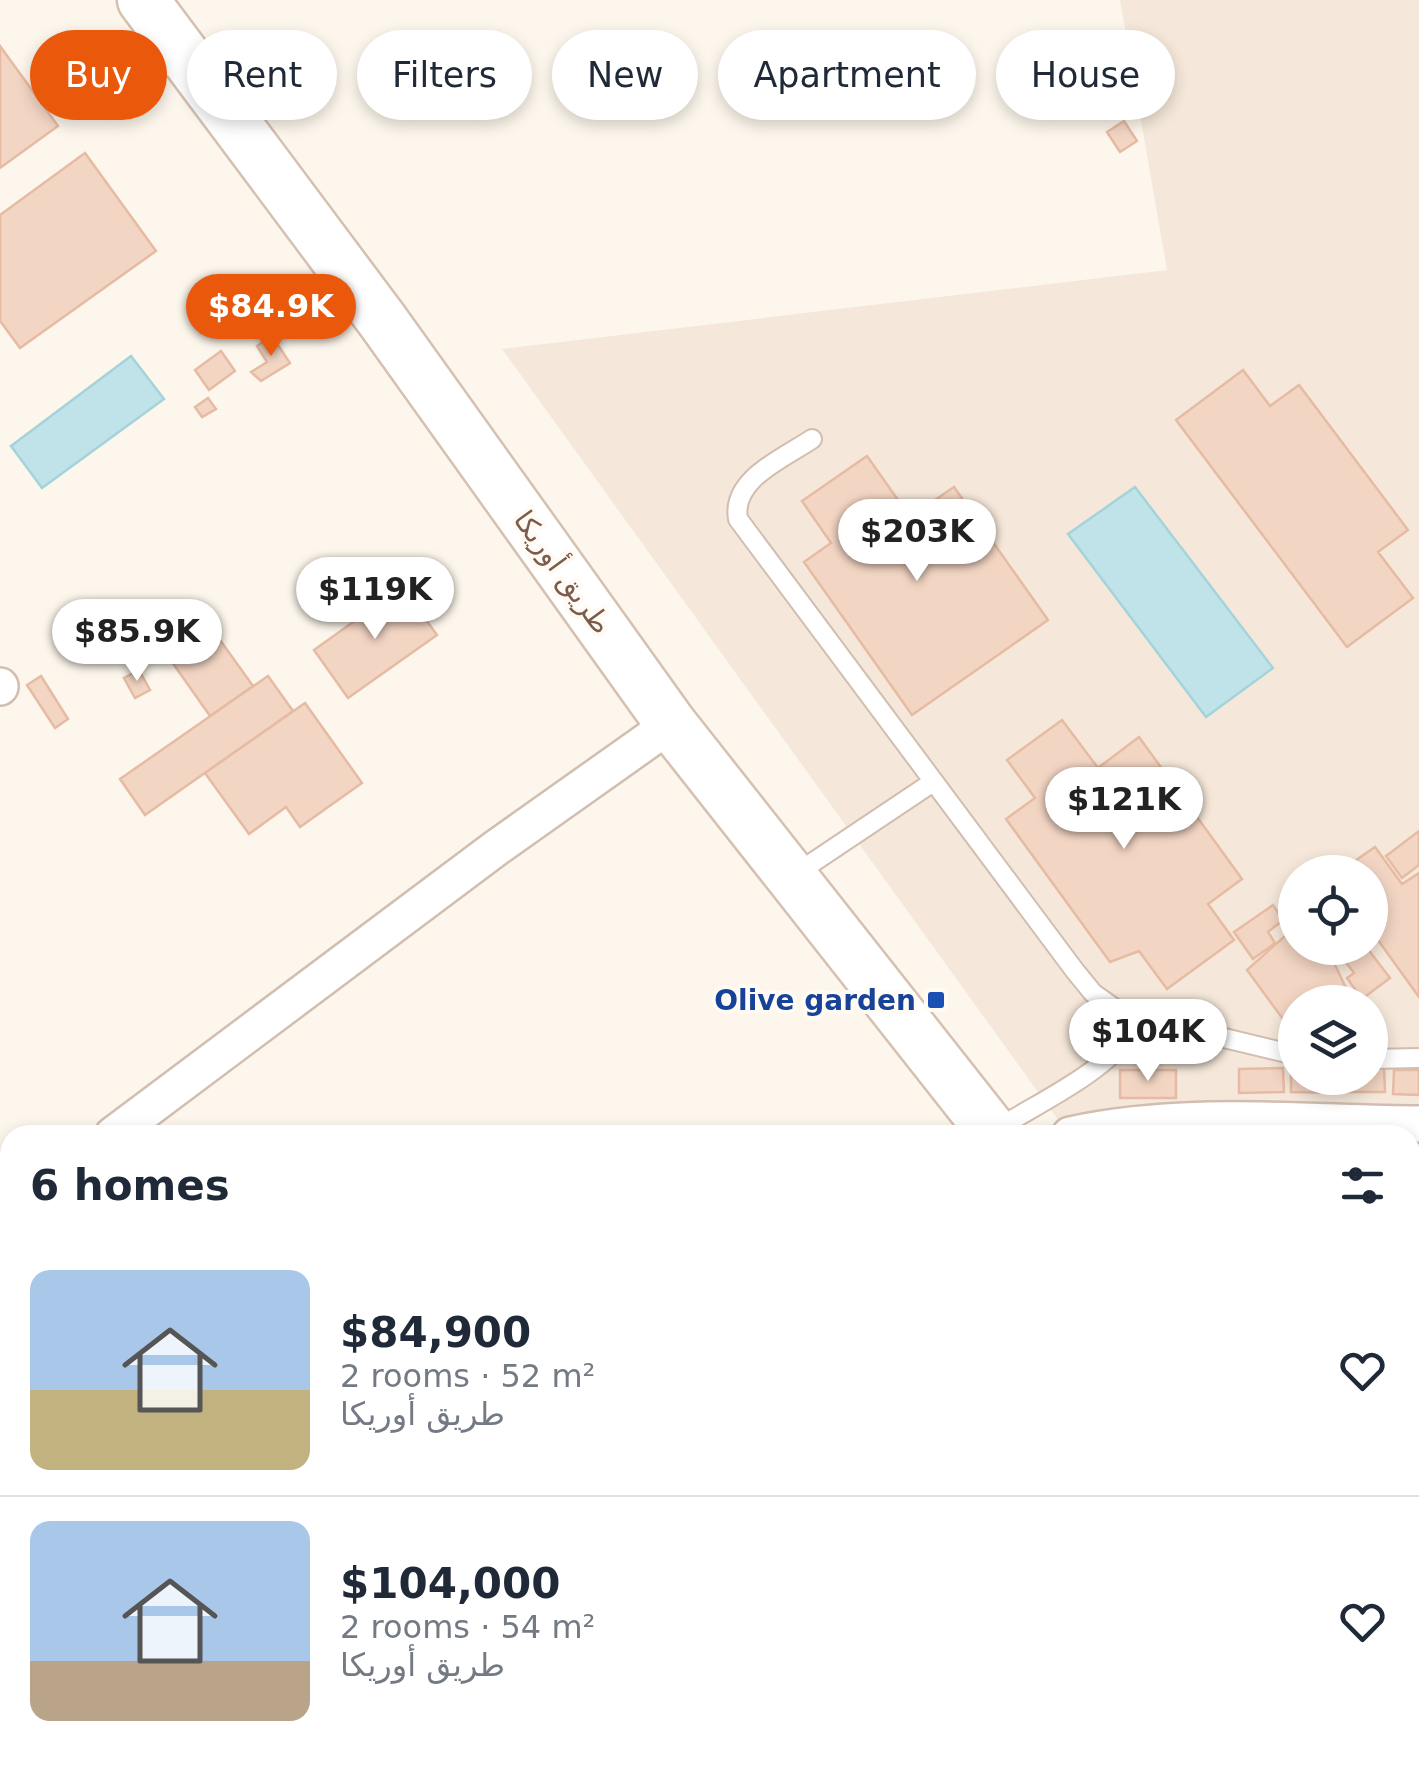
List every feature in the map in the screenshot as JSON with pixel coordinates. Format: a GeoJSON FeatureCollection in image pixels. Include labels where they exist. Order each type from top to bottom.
{"type":"FeatureCollection","features":[{"type":"Feature","properties":{"kind":"street","name":"طريق أوريكا"},"geometry":{"type":"LineString","coordinates":[[143,0],[382,320],[671,724],[988,1125]]}},
{"type":"Feature","properties":{"kind":"street"},"geometry":{"type":"LineString","coordinates":[[126,1125],[496,848],[671,724]]}},
{"type":"Feature","properties":{"kind":"street"},"geometry":{"type":"LineString","coordinates":[[1124,1125],[1175,1121],[1419,1124]]}},
{"type":"Feature","properties":{"kind":"lane"},"geometry":{"type":"LineString","coordinates":[[167,64],[182,54]]}},
{"type":"Feature","properties":{"kind":"lane"},"geometry":{"type":"LineString","coordinates":[[812,439],[748,482],[738,500],[738,519],[1093,993],[1114,1008],[1141,1018],[1278,1051]]}},
{"type":"Feature","properties":{"kind":"lane"},"geometry":{"type":"LineString","coordinates":[[790,878],[933,782]]}},
{"type":"Feature","properties":{"kind":"lane"},"geometry":{"type":"LineString","coordinates":[[1006,1125],[1101,1064],[1132,1035],[1141,1018]]}},
{"type":"Feature","properties":{"kind":"lane"},"geometry":{"type":"LineString","coordinates":[[1388,1059],[1419,1058]]}},
{"type":"Feature","properties":{"kind":"shaded area"},"geometry":{"type":"Polygon","coordinates":[[[1120,0],[1419,0],[1419,1125],[1062,1125],[502,349],[1167,270],[1141,120],[1175,120],[1175,30],[1125,30],[1120,0]]]}},
{"type":"Feature","properties":{"kind":"water"},"geometry":{"type":"Polygon","coordinates":[[[131,356],[164,399],[42,488],[11,446],[131,356]]]}},
{"type":"Feature","properties":{"kind":"water"},"geometry":{"type":"Polygon","coordinates":[[[1135,487],[1273,668],[1206,717],[1068,534],[1135,487]]]}},
{"type":"Feature","properties":{"kind":"building"},"geometry":{"type":"Polygon","coordinates":[[[0,46],[30,87],[30,120],[54,120],[58,126],[0,168],[0,46]]]}},
{"type":"Feature","properties":{"kind":"building"},"geometry":{"type":"Polygon","coordinates":[[[1124,121],[1137,141],[1120,152],[1107,132],[1124,121]]]}},
{"type":"Feature","properties":{"kind":"building"},"geometry":{"type":"Polygon","coordinates":[[[85,153],[156,251],[20,348],[0,321],[0,215],[85,153]]]}},
{"type":"Feature","properties":{"kind":"building"},"geometry":{"type":"Polygon","coordinates":[[[272,336],[290,363],[261,381],[251,372],[267,362],[257,346],[272,336]]]}},
{"type":"Feature","properties":{"kind":"building"},"geometry":{"type":"Polygon","coordinates":[[[221,351],[235,371],[209,390],[195,370],[221,351]]]}},
{"type":"Feature","properties":{"kind":"building"},"geometry":{"type":"Polygon","coordinates":[[[1243,370],[1270,406],[1299,385],[1408,530],[1378,552],[1413,598],[1347,647],[1176,420],[1243,370]]]}},
{"type":"Feature","properties":{"kind":"building"},"geometry":{"type":"Polygon","coordinates":[[[208,398],[216,409],[202,417],[195,407],[208,398]]]}},
{"type":"Feature","properties":{"kind":"building"},"geometry":{"type":"Polygon","coordinates":[[[867,456],[910,517],[954,487],[1048,620],[912,715],[804,562],[831,543],[802,501],[867,456]]]}},
{"type":"Feature","properties":{"kind":"building"},"geometry":{"type":"Polygon","coordinates":[[[402,587],[437,635],[348,698],[314,650],[402,587]]]}},
{"type":"Feature","properties":{"kind":"building"},"geometry":{"type":"Polygon","coordinates":[[[202,615],[253,686],[210,716],[160,645],[202,615]]]}},
{"type":"Feature","properties":{"kind":"building"},"geometry":{"type":"Polygon","coordinates":[[[139,670],[150,690],[135,698],[124,678],[139,670]]]}},
{"type":"Feature","properties":{"kind":"building"},"geometry":{"type":"Polygon","coordinates":[[[41,676],[68,719],[55,728],[27,685],[41,676]]]}},
{"type":"Feature","properties":{"kind":"building"},"geometry":{"type":"Polygon","coordinates":[[[268,676],[293,711],[145,815],[120,779],[268,676]]]}},
{"type":"Feature","properties":{"kind":"building"},"geometry":{"type":"Polygon","coordinates":[[[305,703],[362,783],[300,827],[286,807],[249,834],[205,773],[305,703]]]}},
{"type":"Feature","properties":{"kind":"building"},"geometry":{"type":"Polygon","coordinates":[[[1062,720],[1098,768],[1139,737],[1242,879],[1208,904],[1234,940],[1167,989],[1139,951],[1110,962],[1006,819],[1035,798],[1007,760],[1062,720]]]}},
{"type":"Feature","properties":{"kind":"building"},"geometry":{"type":"Polygon","coordinates":[[[1419,831],[1419,865],[1402,878],[1387,855],[1419,831]]]}},
{"type":"Feature","properties":{"kind":"building"},"geometry":{"type":"Polygon","coordinates":[[[1375,847],[1381,855],[1363,855],[1375,847]]]}},
{"type":"Feature","properties":{"kind":"building"},"geometry":{"type":"Polygon","coordinates":[[[1388,865],[1402,884],[1419,873],[1419,997],[1388,954],[1388,865]]]}},
{"type":"Feature","properties":{"kind":"building"},"geometry":{"type":"Polygon","coordinates":[[[1273,905],[1278,912],[1278,924],[1268,932],[1275,943],[1253,959],[1234,932],[1273,905]]]}},
{"type":"Feature","properties":{"kind":"building"},"geometry":{"type":"Polygon","coordinates":[[[1278,942],[1278,965],[1335,965],[1345,985],[1278,985],[1278,1012],[1247,970],[1278,942]]]}},
{"type":"Feature","properties":{"kind":"building"},"geometry":{"type":"Polygon","coordinates":[[[1348,965],[1380,965],[1390,978],[1381,985],[1352,985],[1347,978],[1354,973],[1348,965]]]}},
{"type":"Feature","properties":{"kind":"building"},"geometry":{"type":"Polygon","coordinates":[[[1278,1068],[1278,1092],[1239,1093],[1239,1069],[1278,1068]]]}},
{"type":"Feature","properties":{"kind":"building"},"geometry":{"type":"Polygon","coordinates":[[[1120,1070],[1176,1070],[1176,1098],[1120,1098],[1120,1070]]]}},
{"type":"Feature","properties":{"kind":"building"},"geometry":{"type":"Polygon","coordinates":[[[1394,1070],[1419,1070],[1419,1095],[1393,1094],[1394,1070]]]}},
{"type":"Feature","properties":{"kind":"place","name":"Olive garden"},"geometry":{"type":"Point","coordinates":[936,1000]}}]}
